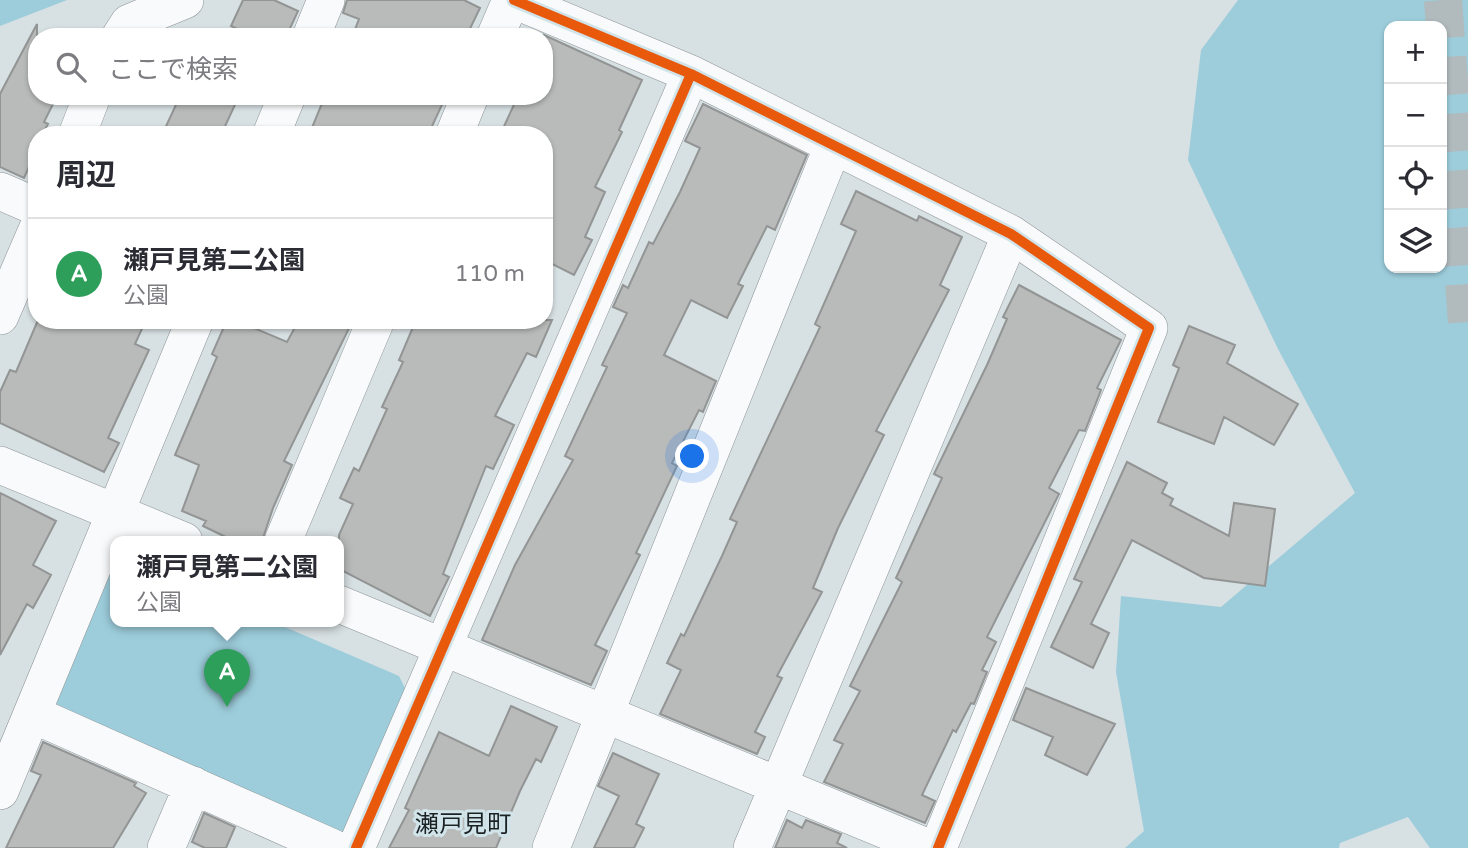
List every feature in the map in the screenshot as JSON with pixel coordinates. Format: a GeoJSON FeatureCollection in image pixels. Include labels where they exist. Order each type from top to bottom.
{"type":"FeatureCollection","features":[{"type":"Feature","properties":{"kind":"street"},"geometry":{"type":"LineString","coordinates":[[126,28],[129,23],[185,0]]}},
{"type":"Feature","properties":{"kind":"street"},"geometry":{"type":"LineString","coordinates":[[315,28],[326,0]]}},
{"type":"Feature","properties":{"kind":"street"},"geometry":{"type":"LineString","coordinates":[[499,28],[513,0],[691,74],[1011,234],[1149,328],[938,848]]}},
{"type":"Feature","properties":{"kind":"street"},"geometry":{"type":"LineString","coordinates":[[356,848],[691,74]]}},
{"type":"Feature","properties":{"kind":"street"},"geometry":{"type":"LineString","coordinates":[[80,126],[88,105]]}},
{"type":"Feature","properties":{"kind":"street"},"geometry":{"type":"LineString","coordinates":[[275,126],[283,105]]}},
{"type":"Feature","properties":{"kind":"street"},"geometry":{"type":"LineString","coordinates":[[458,126],[466,105]]}},
{"type":"Feature","properties":{"kind":"street"},"geometry":{"type":"LineString","coordinates":[[551,848],[833,146]]}},
{"type":"Feature","properties":{"kind":"street"},"geometry":{"type":"LineString","coordinates":[[0,191],[28,203]]}},
{"type":"Feature","properties":{"kind":"street"},"geometry":{"type":"LineString","coordinates":[[752,848],[1011,234]]}},
{"type":"Feature","properties":{"kind":"street"},"geometry":{"type":"LineString","coordinates":[[0,316],[28,251]]}},
{"type":"Feature","properties":{"kind":"street"},"geometry":{"type":"LineString","coordinates":[[0,791],[191,329]]}},
{"type":"Feature","properties":{"kind":"street"},"geometry":{"type":"LineString","coordinates":[[285,536],[372,329]]}},
{"type":"Feature","properties":{"kind":"street"},"geometry":{"type":"LineString","coordinates":[[0,465],[172,536]]}},
{"type":"Feature","properties":{"kind":"street"},"geometry":{"type":"LineString","coordinates":[[344,606],[929,848]]}},
{"type":"Feature","properties":{"kind":"street"},"geometry":{"type":"LineString","coordinates":[[32,714],[333,848]]}},
{"type":"Feature","properties":{"kind":"street"},"geometry":{"type":"LineString","coordinates":[[166,848],[193,785]]}},
{"type":"Feature","properties":{"kind":"shaded area"},"geometry":{"type":"Polygon","coordinates":[[[0,0],[67,0],[0,26],[0,0]]]}},
{"type":"Feature","properties":{"kind":"shaded area"},"geometry":{"type":"Polygon","coordinates":[[[1238,0],[1468,0],[1468,848],[1430,848],[1408,817],[1340,843],[1339,848],[1125,848],[1144,831],[1116,672],[1121,596],[1221,607],[1355,493],[1278,349],[1188,160],[1201,50],[1238,0]]]}},
{"type":"Feature","properties":{"kind":"shaded area"},"geometry":{"type":"Polygon","coordinates":[[[110,566],[110,627],[285,627],[399,676],[410,698],[340,847],[45,716],[110,566]]]}},
{"type":"Feature","properties":{"kind":"building"},"geometry":{"type":"Polygon","coordinates":[[[243,0],[274,0],[298,11],[290,28],[231,26],[243,0]]]}},
{"type":"Feature","properties":{"kind":"building"},"geometry":{"type":"Polygon","coordinates":[[[347,0],[464,0],[480,8],[470,28],[356,28],[359,19],[343,13],[347,0]]]}},
{"type":"Feature","properties":{"kind":"building"},"geometry":{"type":"Polygon","coordinates":[[[553,39],[642,80],[619,130],[622,132],[595,187],[605,192],[585,237],[592,240],[574,275],[553,264],[553,126],[504,126],[514,105],[553,105],[553,39]]]}},
{"type":"Feature","properties":{"kind":"building"},"geometry":{"type":"Polygon","coordinates":[[[28,41],[28,105],[52,105],[44,122],[47,126],[28,126],[28,169],[24,178],[0,167],[0,94],[28,41]]]}},
{"type":"Feature","properties":{"kind":"building"},"geometry":{"type":"Polygon","coordinates":[[[703,104],[807,155],[775,230],[767,226],[738,284],[743,286],[727,318],[691,300],[664,355],[716,381],[703,412],[699,410],[672,463],[677,466],[636,553],[640,555],[595,645],[607,651],[591,685],[482,640],[515,565],[573,460],[565,456],[607,367],[602,365],[627,313],[613,307],[623,285],[628,288],[649,242],[653,244],[700,148],[685,141],[703,104]]]}},
{"type":"Feature","properties":{"kind":"building"},"geometry":{"type":"Polygon","coordinates":[[[176,105],[235,105],[225,126],[166,126],[176,105]]]}},
{"type":"Feature","properties":{"kind":"building"},"geometry":{"type":"Polygon","coordinates":[[[321,105],[442,105],[432,126],[313,126],[321,105]]]}},
{"type":"Feature","properties":{"kind":"building"},"geometry":{"type":"Polygon","coordinates":[[[856,191],[917,221],[919,216],[962,237],[940,285],[949,290],[876,431],[884,435],[838,528],[813,588],[822,592],[777,676],[782,678],[755,732],[765,737],[757,754],[660,714],[681,670],[667,663],[681,634],[684,636],[722,556],[737,522],[730,519],[820,327],[815,324],[856,231],[841,224],[856,191]]]}},
{"type":"Feature","properties":{"kind":"building"},"geometry":{"type":"Polygon","coordinates":[[[1019,285],[1121,340],[1097,388],[1101,390],[1085,431],[1079,430],[1049,488],[1059,494],[987,637],[996,642],[982,670],[987,672],[974,704],[971,703],[956,732],[953,730],[922,795],[935,801],[925,823],[824,782],[843,744],[834,740],[860,691],[850,686],[902,582],[896,578],[942,478],[934,474],[987,365],[1007,319],[1003,317],[1019,285]]]}},
{"type":"Feature","properties":{"kind":"building"},"geometry":{"type":"Polygon","coordinates":[[[1189,326],[1235,345],[1227,363],[1298,404],[1274,445],[1224,417],[1214,444],[1158,422],[1179,368],[1173,365],[1189,326]]]}},
{"type":"Feature","properties":{"kind":"building"},"geometry":{"type":"Polygon","coordinates":[[[34,329],[142,329],[135,344],[149,350],[108,438],[119,443],[104,472],[0,423],[0,392],[10,370],[16,372],[34,329]]]}},
{"type":"Feature","properties":{"kind":"building"},"geometry":{"type":"Polygon","coordinates":[[[223,329],[256,329],[287,342],[294,329],[349,329],[284,461],[292,465],[264,536],[224,536],[203,526],[206,521],[182,511],[199,465],[175,455],[217,357],[212,354],[223,329]]]}},
{"type":"Feature","properties":{"kind":"building"},"geometry":{"type":"Polygon","coordinates":[[[412,329],[548,329],[536,357],[527,353],[495,416],[514,425],[493,469],[486,466],[443,574],[449,577],[430,616],[344,572],[344,536],[339,536],[353,504],[340,498],[354,468],[359,471],[387,409],[382,407],[403,362],[399,360],[412,329]]]}},
{"type":"Feature","properties":{"kind":"building"},"geometry":{"type":"Polygon","coordinates":[[[1127,462],[1167,483],[1162,493],[1173,499],[1170,505],[1229,536],[1234,503],[1275,509],[1265,586],[1204,578],[1132,540],[1091,624],[1109,633],[1093,668],[1051,647],[1082,582],[1074,579],[1127,462]]]}},
{"type":"Feature","properties":{"kind":"building"},"geometry":{"type":"Polygon","coordinates":[[[0,493],[56,521],[33,565],[51,575],[33,608],[27,604],[0,655],[0,493]]]}},
{"type":"Feature","properties":{"kind":"building"},"geometry":{"type":"Polygon","coordinates":[[[1026,688],[1115,724],[1087,775],[1045,755],[1053,737],[1013,720],[1026,688]]]}},
{"type":"Feature","properties":{"kind":"building"},"geometry":{"type":"Polygon","coordinates":[[[511,706],[557,727],[541,762],[536,759],[496,848],[389,848],[409,810],[405,808],[439,732],[489,756],[511,706]]]}},
{"type":"Feature","properties":{"kind":"building"},"geometry":{"type":"Polygon","coordinates":[[[43,742],[136,783],[134,786],[146,793],[113,848],[6,848],[41,775],[31,771],[43,742]]]}},
{"type":"Feature","properties":{"kind":"building"},"geometry":{"type":"Polygon","coordinates":[[[613,753],[659,774],[636,824],[644,828],[634,848],[594,848],[619,796],[598,786],[613,753]]]}},
{"type":"Feature","properties":{"kind":"building"},"geometry":{"type":"Polygon","coordinates":[[[204,813],[235,827],[226,848],[205,848],[192,842],[204,813]]]}},
{"type":"Feature","properties":{"kind":"building"},"geometry":{"type":"Polygon","coordinates":[[[787,820],[802,828],[806,820],[841,834],[837,843],[847,848],[775,848],[787,820]]]}},
{"type":"Feature","properties":{"kind":"tunnel"},"geometry":{"type":"LineString","coordinates":[[1443,0],[1468,336]]}},
{"type":"Feature","properties":{"kind":"cycle path"},"geometry":{"type":"LineString","coordinates":[[514,0],[691,74],[1011,234],[1149,328],[938,848]]}},
{"type":"Feature","properties":{"kind":"cycle path"},"geometry":{"type":"LineString","coordinates":[[356,848],[691,74]]}},
{"type":"Feature","properties":{"kind":"place","name":"瀬戸見第二公園"},"geometry":{"type":"Point","coordinates":[227,707]}},
{"type":"Feature","properties":{"kind":"district","name":"瀬戸見町"},"geometry":{"type":"Point","coordinates":[463,824]}}]}
